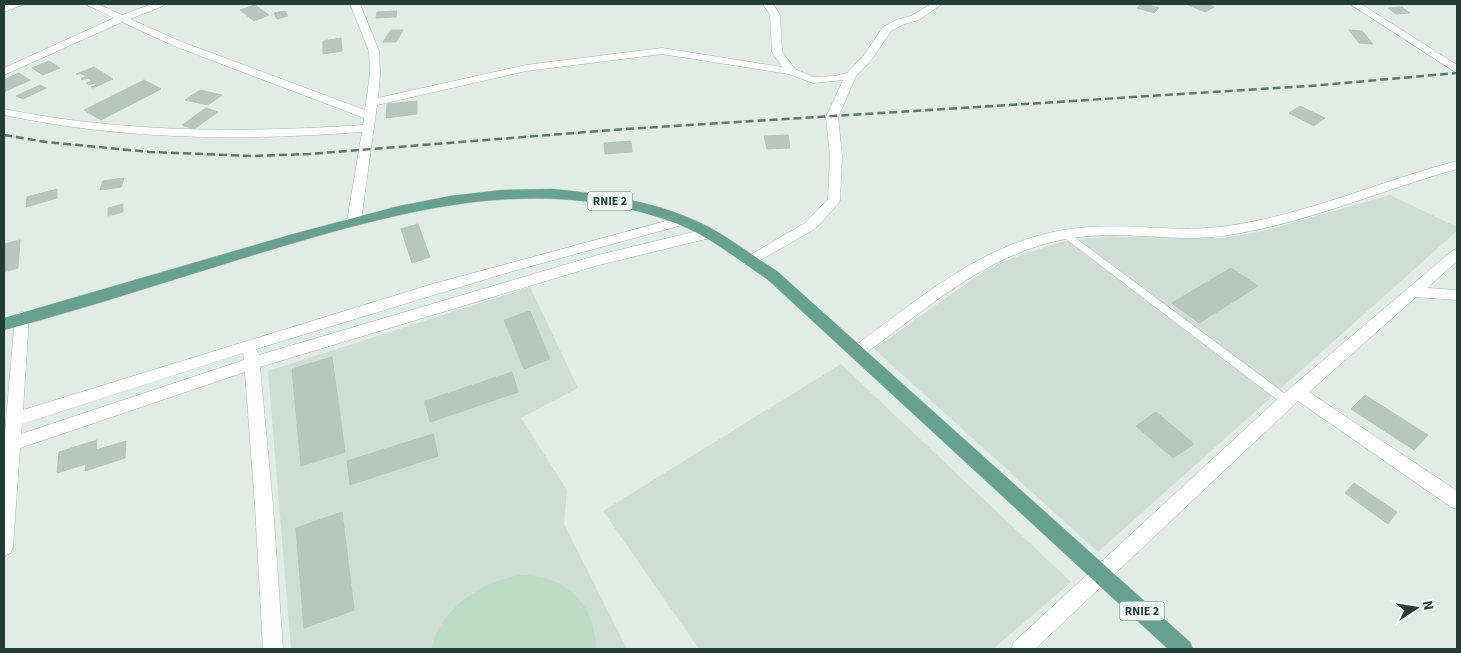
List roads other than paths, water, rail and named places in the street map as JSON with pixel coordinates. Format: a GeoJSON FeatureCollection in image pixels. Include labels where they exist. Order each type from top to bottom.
{"type":"FeatureCollection","features":[{"type":"Feature","properties":{"kind":"main road","name":"RNIE 2"},"geometry":{"type":"LineString","coordinates":[[4,324],[354,222],[447,200],[526,192],[588,197],[625,203],[655,211],[710,233],[772,274],[1183,649]]}},
{"type":"Feature","properties":{"kind":"street"},"geometry":{"type":"LineString","coordinates":[[4,9],[20,4]]}},
{"type":"Feature","properties":{"kind":"street"},"geometry":{"type":"LineString","coordinates":[[90,4],[178,44],[370,116]]}},
{"type":"Feature","properties":{"kind":"street"},"geometry":{"type":"LineString","coordinates":[[4,72],[123,18],[160,4]]}},
{"type":"Feature","properties":{"kind":"street"},"geometry":{"type":"LineString","coordinates":[[354,222],[375,74],[374,51],[355,4]]}},
{"type":"Feature","properties":{"kind":"street"},"geometry":{"type":"LineString","coordinates":[[768,4],[775,15],[777,52],[791,71]]}},
{"type":"Feature","properties":{"kind":"street"},"geometry":{"type":"LineString","coordinates":[[750,261],[810,226],[834,200],[836,156],[832,117],[851,75],[868,57],[887,29],[900,22],[915,18],[937,4]]}},
{"type":"Feature","properties":{"kind":"street"},"geometry":{"type":"LineString","coordinates":[[1355,4],[1457,70]]}},
{"type":"Feature","properties":{"kind":"street"},"geometry":{"type":"LineString","coordinates":[[4,112],[97,128],[187,135],[287,134],[370,116],[526,68],[662,51],[736,64],[791,71],[813,80],[834,79],[851,75]]}},
{"type":"Feature","properties":{"kind":"street"},"geometry":{"type":"LineString","coordinates":[[857,352],[981,263],[1014,250],[1066,234],[1090,232],[1192,233],[1227,231],[1362,195],[1457,165]]}},
{"type":"Feature","properties":{"kind":"street"},"geometry":{"type":"LineString","coordinates":[[14,420],[250,344],[555,253],[681,222]]}},
{"type":"Feature","properties":{"kind":"street"},"geometry":{"type":"LineString","coordinates":[[12,444],[252,364],[598,260],[710,233]]}},
{"type":"Feature","properties":{"kind":"street"},"geometry":{"type":"LineString","coordinates":[[1066,234],[1292,396],[1457,501]]}},
{"type":"Feature","properties":{"kind":"street"},"geometry":{"type":"LineString","coordinates":[[1021,649],[1292,396],[1457,254]]}},
{"type":"Feature","properties":{"kind":"street"},"geometry":{"type":"LineString","coordinates":[[1414,292],[1457,295]]}},
{"type":"Feature","properties":{"kind":"street"},"geometry":{"type":"LineString","coordinates":[[4,547],[22,318]]}},
{"type":"Feature","properties":{"kind":"street"},"geometry":{"type":"LineString","coordinates":[[250,344],[264,506],[273,649]]}},
{"type":"Feature","properties":{"kind":"railway"},"geometry":{"type":"LineString","coordinates":[[4,135],[46,142],[150,152],[252,156],[309,154],[625,129],[1310,86],[1457,73]]}}]}
